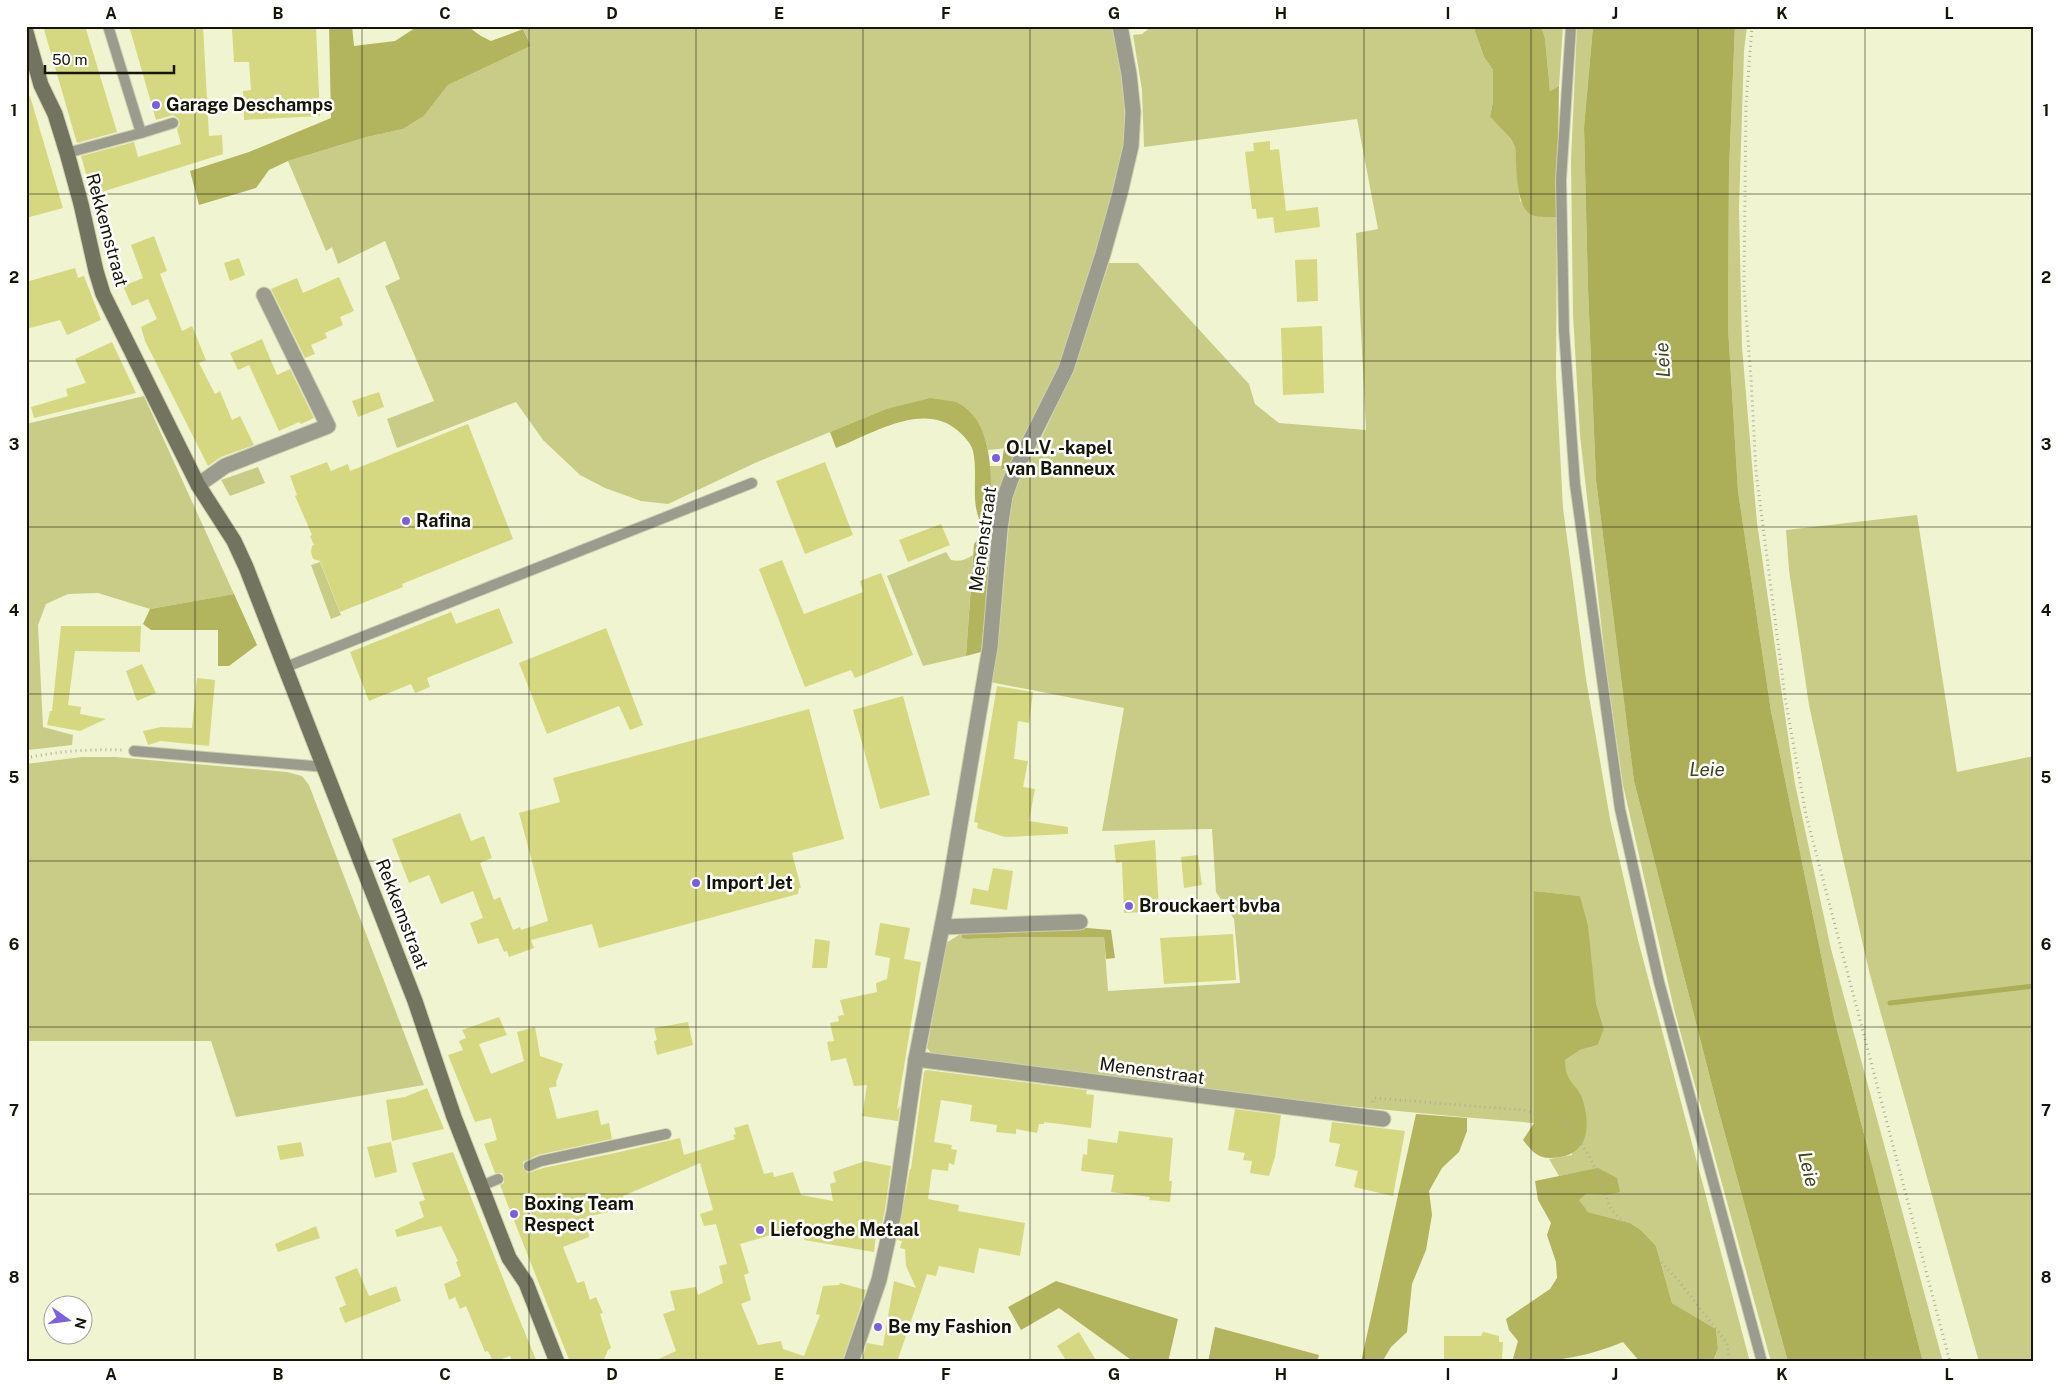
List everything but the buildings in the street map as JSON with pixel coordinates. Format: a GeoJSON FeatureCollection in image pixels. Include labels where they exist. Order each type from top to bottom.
{"type":"FeatureCollection","features":[{"type":"Feature","properties":{"kind":"street","name":"Menenstraat"},"geometry":{"type":"LineString","coordinates":[[851,1362],[880,1280],[894,1212],[916,1059],[942,926],[990,647],[1000,528],[1005,496],[1011,479],[1066,369],[1103,254],[1131,146],[1133,112],[1129,74],[1120,26]]}},
{"type":"Feature","properties":{"kind":"street","name":"Rekkemstraat"},"geometry":{"type":"LineString","coordinates":[[26,32],[41,86],[55,114],[67,153],[96,271],[104,294],[198,485],[234,541],[246,567],[415,1001],[454,1117],[509,1258],[526,1283],[557,1362]]}},
{"type":"Feature","properties":{"kind":"street"},"geometry":{"type":"LineString","coordinates":[[198,485],[225,466],[328,426],[264,295]]}},
{"type":"Feature","properties":{"kind":"street"},"geometry":{"type":"LineString","coordinates":[[942,926],[1080,922]]}},
{"type":"Feature","properties":{"kind":"street","name":"Menenstraat"},"geometry":{"type":"LineString","coordinates":[[916,1059],[1377,1118]]}},
{"type":"Feature","properties":{"kind":"lane"},"geometry":{"type":"LineString","coordinates":[[108,26],[141,132]]}},
{"type":"Feature","properties":{"kind":"lane"},"geometry":{"type":"LineString","coordinates":[[1571,26],[1561,180],[1564,331],[1575,484],[1619,799],[1659,982],[1762,1362]]}},
{"type":"Feature","properties":{"kind":"lane"},"geometry":{"type":"LineString","coordinates":[[67,153],[173,123]]}},
{"type":"Feature","properties":{"kind":"lane"},"geometry":{"type":"LineString","coordinates":[[286,667],[752,483]]}},
{"type":"Feature","properties":{"kind":"lane"},"geometry":{"type":"LineString","coordinates":[[134,751],[325,768]]}},
{"type":"Feature","properties":{"kind":"lane"},"geometry":{"type":"LineString","coordinates":[[529,1166],[541,1161],[666,1134]]}},
{"type":"Feature","properties":{"kind":"lane"},"geometry":{"type":"LineString","coordinates":[[481,1186],[498,1179]]}},
{"type":"Feature","properties":{"kind":"path"},"geometry":{"type":"LineString","coordinates":[[1752,26],[1746,105],[1744,288],[1756,472],[1785,697],[1806,815],[1950,1362]]}},
{"type":"Feature","properties":{"kind":"path"},"geometry":{"type":"LineString","coordinates":[[26,758],[82,750],[134,751]]}},
{"type":"Feature","properties":{"kind":"path"},"geometry":{"type":"LineString","coordinates":[[1377,1118],[1374,1098],[1523,1110],[1566,1122],[1591,1159],[1612,1209],[1678,1280],[1727,1343],[1730,1362]]}},
{"type":"Feature","properties":{"kind":"green space"},"geometry":{"type":"Polygon","coordinates":[[[522,26],[1113,26],[1124,72],[1125,130],[1120,167],[1110,211],[1062,361],[1031,424],[1017,447],[988,450],[984,435],[978,424],[958,403],[886,409],[755,463],[668,504],[641,501],[605,488],[580,475],[543,440],[516,402],[397,448],[387,419],[434,401],[385,286],[400,279],[385,241],[338,264],[332,247],[326,251],[288,161],[367,137],[403,129],[424,116],[448,85],[531,46],[522,26]]]}},
{"type":"Feature","properties":{"kind":"green space"},"geometry":{"type":"Polygon","coordinates":[[[1152,26],[1473,26],[1484,57],[1493,70],[1493,101],[1490,117],[1511,139],[1515,147],[1520,201],[1541,217],[1557,217],[1556,376],[1563,508],[1586,679],[1610,819],[1638,940],[1750,1362],[1713,1362],[1718,1349],[1716,1329],[1672,1303],[1656,1246],[1641,1230],[1630,1223],[1588,1212],[1578,1200],[1586,1194],[1606,1195],[1571,1174],[1559,1176],[1549,1159],[1572,1155],[1569,1081],[1565,1073],[1565,1060],[1580,1050],[1598,1045],[1604,1029],[1596,1003],[1579,896],[1534,891],[1534,1123],[1385,1110],[1162,1085],[940,1056],[931,1053],[927,1048],[946,943],[962,933],[968,939],[1104,937],[1108,991],[1240,983],[1234,919],[1216,892],[1212,829],[1102,831],[1124,708],[990,682],[999,635],[1011,501],[1024,469],[1041,439],[1073,371],[1109,263],[1138,263],[1249,384],[1255,404],[1279,423],[1366,430],[1356,233],[1378,229],[1357,119],[1144,147],[1142,90],[1133,35],[1142,34],[1152,26]]]}},
{"type":"Feature","properties":{"kind":"green space"},"geometry":{"type":"Polygon","coordinates":[[[1541,26],[1563,26],[1559,86],[1550,91],[1545,38],[1541,26]]]}},
{"type":"Feature","properties":{"kind":"green space"},"geometry":{"type":"Polygon","coordinates":[[[1577,26],[1593,26],[1584,127],[1588,289],[1596,480],[1634,781],[1718,1109],[1788,1362],[1771,1362],[1674,1009],[1623,785],[1606,667],[1580,435],[1573,315],[1571,161],[1577,26]]]}},
{"type":"Feature","properties":{"kind":"green space"},"geometry":{"type":"Polygon","coordinates":[[[1735,26],[1747,26],[1744,51],[1739,208],[1742,347],[1757,523],[1795,784],[1831,949],[1943,1362],[1923,1362],[1834,1018],[1771,711],[1738,491],[1728,327],[1729,170],[1735,26]]]}},
{"type":"Feature","properties":{"kind":"green space"},"geometry":{"type":"Polygon","coordinates":[[[144,396],[234,594],[150,609],[98,593],[68,594],[46,604],[38,625],[43,727],[73,735],[72,745],[28,750],[26,738],[26,424],[144,396]]]}},
{"type":"Feature","properties":{"kind":"green space"},"geometry":{"type":"Polygon","coordinates":[[[989,466],[1002,466],[1002,470],[1008,469],[999,490],[995,513],[992,515],[989,466]]]}},
{"type":"Feature","properties":{"kind":"green space"},"geometry":{"type":"Polygon","coordinates":[[[258,467],[265,483],[230,496],[221,480],[258,467]]]}},
{"type":"Feature","properties":{"kind":"green space"},"geometry":{"type":"Polygon","coordinates":[[[1917,515],[1957,772],[2034,756],[2034,1362],[1979,1362],[1870,975],[1809,705],[1789,570],[1786,530],[1917,515]]]}},
{"type":"Feature","properties":{"kind":"green space"},"geometry":{"type":"Polygon","coordinates":[[[946,552],[951,560],[954,561],[973,555],[966,656],[923,666],[887,576],[946,552]]]}},
{"type":"Feature","properties":{"kind":"green space"},"geometry":{"type":"Polygon","coordinates":[[[320,562],[341,615],[331,619],[311,565],[320,562]]]}},
{"type":"Feature","properties":{"kind":"green space"},"geometry":{"type":"Polygon","coordinates":[[[82,757],[115,757],[287,772],[302,776],[309,785],[424,1085],[236,1117],[211,1041],[26,1041],[26,764],[82,757]]]}},
{"type":"Feature","properties":{"kind":"shaded area"},"geometry":{"type":"Polygon","coordinates":[[[329,26],[352,26],[354,46],[395,41],[418,26],[467,26],[491,41],[523,29],[531,46],[448,85],[424,116],[403,129],[367,137],[288,161],[269,170],[256,188],[199,205],[190,171],[249,152],[331,118],[329,26]]]}},
{"type":"Feature","properties":{"kind":"shaded area"},"geometry":{"type":"Polygon","coordinates":[[[1473,26],[1541,26],[1545,38],[1550,91],[1559,86],[1557,217],[1533,215],[1525,209],[1519,193],[1515,147],[1511,139],[1490,117],[1493,101],[1493,70],[1484,57],[1473,26]]]}},
{"type":"Feature","properties":{"kind":"shaded area"},"geometry":{"type":"Polygon","coordinates":[[[931,398],[958,403],[970,412],[979,424],[985,438],[988,453],[992,515],[979,519],[975,503],[975,468],[972,448],[957,430],[944,422],[929,419],[913,419],[881,429],[836,448],[830,432],[886,409],[931,398]]]}},
{"type":"Feature","properties":{"kind":"shaded area"},"geometry":{"type":"Polygon","coordinates":[[[1017,447],[1011,466],[1001,470],[1004,448],[1017,447]]]}},
{"type":"Feature","properties":{"kind":"shaded area"},"geometry":{"type":"Polygon","coordinates":[[[979,538],[993,538],[981,652],[966,656],[974,544],[979,538]]]}},
{"type":"Feature","properties":{"kind":"shaded area"},"geometry":{"type":"Polygon","coordinates":[[[234,594],[257,645],[229,666],[218,666],[218,630],[151,630],[143,624],[150,609],[234,594]]]}},
{"type":"Feature","properties":{"kind":"shaded area"},"geometry":{"type":"Polygon","coordinates":[[[1534,891],[1580,896],[1588,926],[1596,1003],[1604,1029],[1598,1045],[1580,1050],[1565,1060],[1569,1079],[1581,1095],[1583,1101],[1586,1112],[1586,1132],[1579,1148],[1562,1157],[1550,1158],[1538,1155],[1523,1140],[1534,1123],[1534,891]]]}},
{"type":"Feature","properties":{"kind":"shaded area"},"geometry":{"type":"Polygon","coordinates":[[[1087,928],[1111,930],[1115,958],[1106,959],[1104,937],[962,938],[962,933],[1087,928]]]}},
{"type":"Feature","properties":{"kind":"shaded area"},"geometry":{"type":"Polygon","coordinates":[[[1416,1114],[1467,1118],[1467,1131],[1459,1152],[1442,1168],[1429,1191],[1432,1215],[1426,1250],[1412,1284],[1407,1332],[1391,1347],[1382,1362],[1361,1362],[1416,1114]]]}},
{"type":"Feature","properties":{"kind":"shaded area"},"geometry":{"type":"Polygon","coordinates":[[[1598,1168],[1617,1178],[1620,1192],[1606,1195],[1586,1194],[1579,1200],[1588,1212],[1630,1223],[1641,1230],[1656,1246],[1672,1303],[1716,1329],[1718,1349],[1713,1361],[1640,1362],[1623,1342],[1595,1352],[1568,1358],[1512,1362],[1518,1341],[1509,1330],[1506,1319],[1550,1289],[1557,1278],[1556,1262],[1547,1235],[1551,1223],[1538,1200],[1535,1181],[1598,1168]]]}},
{"type":"Feature","properties":{"kind":"shaded area"},"geometry":{"type":"Polygon","coordinates":[[[1056,1281],[1178,1319],[1168,1362],[1134,1362],[1059,1308],[1021,1330],[1008,1307],[1056,1281]]]}},
{"type":"Feature","properties":{"kind":"shaded area"},"geometry":{"type":"Polygon","coordinates":[[[1215,1327],[1319,1355],[1317,1362],[1208,1362],[1215,1327]]]}},
{"type":"Feature","properties":{"kind":"water","name":"Leie"},"geometry":{"type":"Polygon","coordinates":[[[1593,26],[1735,26],[1729,170],[1728,327],[1738,491],[1771,711],[1834,1018],[1923,1362],[1788,1362],[1718,1109],[1634,781],[1596,480],[1588,289],[1584,127],[1593,26]]]}},
{"type":"Feature","properties":{"kind":"waterway"},"geometry":{"type":"LineString","coordinates":[[1890,1003],[2034,986]]}},
{"type":"Feature","properties":{"kind":"place","name":"Garage Deschamps"},"geometry":{"type":"Point","coordinates":[156,105]}},
{"type":"Feature","properties":{"kind":"place","name":"O.L.V. -kapel van Banneux"},"geometry":{"type":"Point","coordinates":[996,458]}},
{"type":"Feature","properties":{"kind":"place","name":"Rafina"},"geometry":{"type":"Point","coordinates":[406,521]}},
{"type":"Feature","properties":{"kind":"place","name":"Import Jet"},"geometry":{"type":"Point","coordinates":[696,883]}},
{"type":"Feature","properties":{"kind":"place","name":"Brouckaert bvba"},"geometry":{"type":"Point","coordinates":[1129,906]}},
{"type":"Feature","properties":{"kind":"place","name":"Boxing Team Respect"},"geometry":{"type":"Point","coordinates":[514,1214]}},
{"type":"Feature","properties":{"kind":"place","name":"Liefooghe Metaal"},"geometry":{"type":"Point","coordinates":[760,1230]}},
{"type":"Feature","properties":{"kind":"place","name":"Be my Fashion"},"geometry":{"type":"Point","coordinates":[878,1327]}}]}
